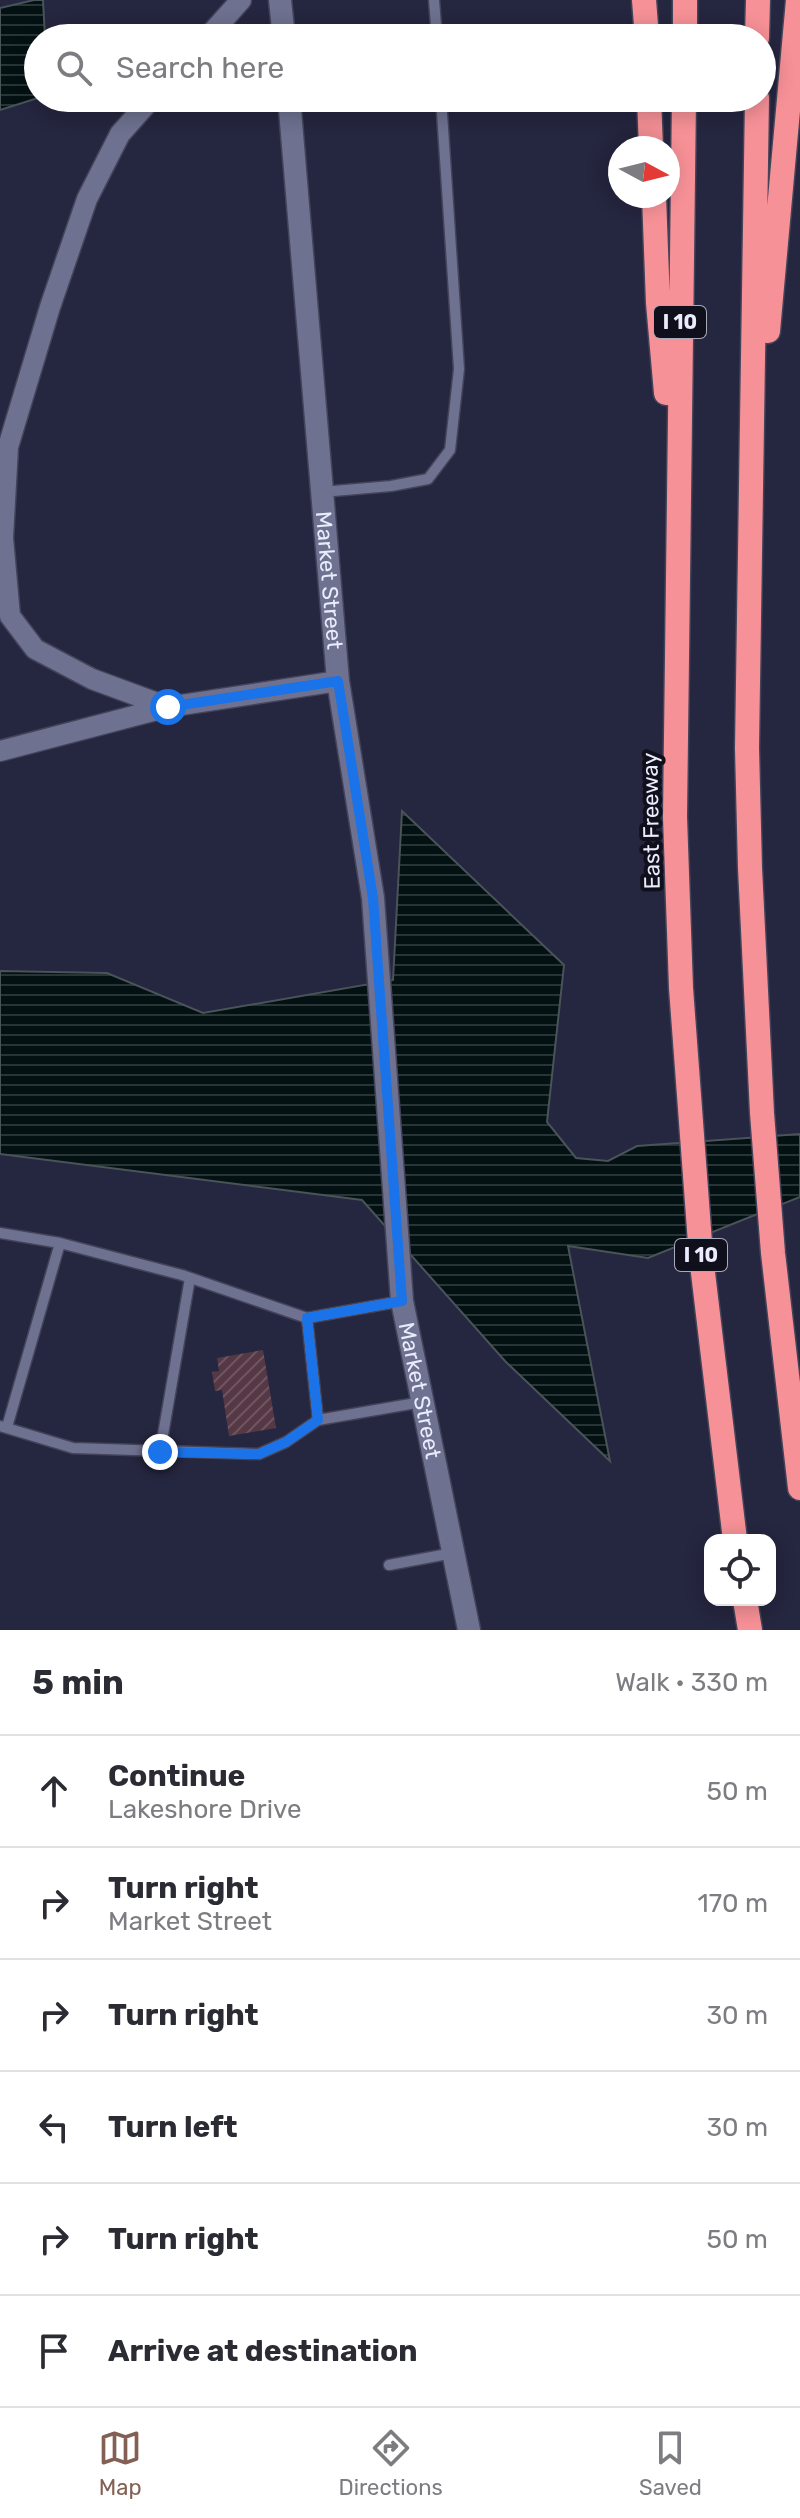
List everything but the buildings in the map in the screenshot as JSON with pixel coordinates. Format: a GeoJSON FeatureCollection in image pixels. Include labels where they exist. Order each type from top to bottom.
{"type":"FeatureCollection","features":[{"type":"Feature","properties":{"kind":"highway"},"geometry":{"type":"LineString","coordinates":[[644,0],[646,24]]}},
{"type":"Feature","properties":{"kind":"highway"},"geometry":{"type":"LineString","coordinates":[[685,0],[685,24]]}},
{"type":"Feature","properties":{"kind":"highway"},"geometry":{"type":"LineString","coordinates":[[757,24],[758,0]]}},
{"type":"Feature","properties":{"kind":"highway"},"geometry":{"type":"LineString","coordinates":[[751,517],[798,0]]}},
{"type":"Feature","properties":{"kind":"highway"},"geometry":{"type":"LineString","coordinates":[[650,112],[651,136]]}},
{"type":"Feature","properties":{"kind":"highway","name":"East Freeway"},"geometry":{"type":"LineString","coordinates":[[684,112],[675,817],[681,988],[701,1256],[733,1534]]}},
{"type":"Feature","properties":{"kind":"highway"},"geometry":{"type":"LineString","coordinates":[[757,112],[747,748],[755,984],[773,1253],[800,1488]]}},
{"type":"Feature","properties":{"kind":"highway"},"geometry":{"type":"LineString","coordinates":[[654,208],[658,303],[680,545]]}},
{"type":"Feature","properties":{"kind":"highway"},"geometry":{"type":"LineString","coordinates":[[733,1606],[733,1630]]}},
{"type":"Feature","properties":{"kind":"highway"},"geometry":{"type":"LineString","coordinates":[[746,1606],[750,1630]]}},
{"type":"Feature","properties":{"kind":"street"},"geometry":{"type":"LineString","coordinates":[[220,24],[241,0]]}},
{"type":"Feature","properties":{"kind":"street"},"geometry":{"type":"LineString","coordinates":[[280,0],[283,24]]}},
{"type":"Feature","properties":{"kind":"street"},"geometry":{"type":"LineString","coordinates":[[140,112],[120,134],[87,199],[4,446],[3,538],[10,616],[35,649],[92,679],[168,707]]}},
{"type":"Feature","properties":{"kind":"street","name":"Market Street"},"geometry":{"type":"LineString","coordinates":[[290,112],[338,681],[373,898],[402,1301],[469,1630]]}},
{"type":"Feature","properties":{"kind":"street"},"geometry":{"type":"LineString","coordinates":[[0,751],[168,707],[338,681]]}},
{"type":"Feature","properties":{"kind":"lane"},"geometry":{"type":"LineString","coordinates":[[434,0],[436,24]]}},
{"type":"Feature","properties":{"kind":"lane"},"geometry":{"type":"LineString","coordinates":[[322,492],[391,486],[428,479],[450,450],[459,369],[442,112]]}},
{"type":"Feature","properties":{"kind":"lane"},"geometry":{"type":"LineString","coordinates":[[0,1233],[60,1243],[190,1278],[307,1318],[402,1301]]}},
{"type":"Feature","properties":{"kind":"lane"},"geometry":{"type":"LineString","coordinates":[[60,1243],[4,1426],[73,1448],[259,1454],[286,1442],[318,1420],[422,1402]]}},
{"type":"Feature","properties":{"kind":"lane"},"geometry":{"type":"LineString","coordinates":[[160,1452],[190,1278]]}},
{"type":"Feature","properties":{"kind":"lane"},"geometry":{"type":"LineString","coordinates":[[307,1318],[318,1420]]}},
{"type":"Feature","properties":{"kind":"lane"},"geometry":{"type":"LineString","coordinates":[[389,1565],[453,1553]]}},
{"type":"Feature","properties":{"kind":"shaded area"},"geometry":{"type":"Polygon","coordinates":[[[43,0],[44,24],[24,24],[24,102],[0,110],[0,8],[43,0]]]}},
{"type":"Feature","properties":{"kind":"shaded area"},"geometry":{"type":"Polygon","coordinates":[[[402,811],[564,965],[547,1122],[576,1158],[608,1161],[637,1146],[800,1134],[800,1197],[648,1258],[568,1246],[610,1461],[505,1361],[362,1200],[0,1154],[0,971],[107,973],[203,1013],[393,980],[402,811]]]}},
{"type":"Feature","properties":{"kind":"route"},"geometry":{"type":"LineString","coordinates":[[160,1452],[259,1454],[286,1442],[318,1420],[307,1318],[402,1301],[373,898],[338,681],[168,707]]}}]}
